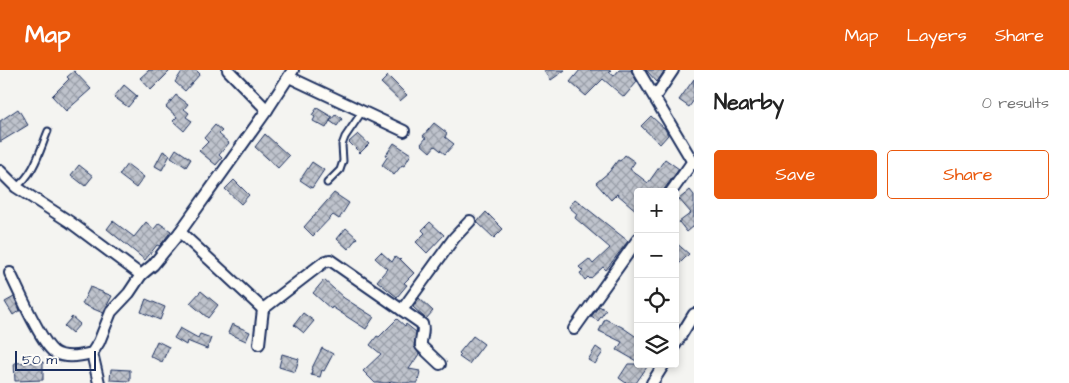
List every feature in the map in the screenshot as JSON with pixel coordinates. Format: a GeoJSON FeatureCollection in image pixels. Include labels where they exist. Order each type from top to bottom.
{"type":"FeatureCollection","features":[{"type":"Feature","properties":{"kind":"street"},"geometry":{"type":"LineString","coordinates":[[228,70],[267,110]]}},
{"type":"Feature","properties":{"kind":"street"},"geometry":{"type":"LineString","coordinates":[[638,70],[693,162],[674,188]]}},
{"type":"Feature","properties":{"kind":"street"},"geometry":{"type":"LineString","coordinates":[[655,97],[673,70]]}},
{"type":"Feature","properties":{"kind":"street"},"geometry":{"type":"LineString","coordinates":[[10,273],[44,340],[55,352],[67,356],[82,356],[92,353],[112,312],[129,293],[141,275],[153,265],[180,232],[291,74],[363,112],[404,131]]}},
{"type":"Feature","properties":{"kind":"street"},"geometry":{"type":"LineString","coordinates":[[0,171],[16,187],[70,222],[141,275]]}},
{"type":"Feature","properties":{"kind":"street"},"geometry":{"type":"LineString","coordinates":[[402,310],[454,238],[470,221]]}},
{"type":"Feature","properties":{"kind":"street"},"geometry":{"type":"LineString","coordinates":[[180,232],[263,309]]}},
{"type":"Feature","properties":{"kind":"street"},"geometry":{"type":"LineString","coordinates":[[574,329],[634,244]]}},
{"type":"Feature","properties":{"kind":"street"},"geometry":{"type":"LineString","coordinates":[[259,344],[263,309],[324,262],[330,260],[422,324],[424,329],[421,346],[440,364]]}},
{"type":"Feature","properties":{"kind":"street"},"geometry":{"type":"LineString","coordinates":[[679,338],[694,314]]}},
{"type":"Feature","properties":{"kind":"street"},"geometry":{"type":"LineString","coordinates":[[92,353],[99,383]]}},
{"type":"Feature","properties":{"kind":"street"},"geometry":{"type":"LineString","coordinates":[[652,383],[661,368]]}},
{"type":"Feature","properties":{"kind":"lane"},"geometry":{"type":"LineString","coordinates":[[327,182],[340,170],[343,161],[342,145],[345,137],[363,112]]}},
{"type":"Feature","properties":{"kind":"lane"},"geometry":{"type":"LineString","coordinates":[[16,187],[25,181],[36,162],[48,131]]}},
{"type":"Feature","properties":{"kind":"building"},"geometry":{"type":"Polygon","coordinates":[[[149,70],[171,70],[151,90],[140,78],[149,70]]]}},
{"type":"Feature","properties":{"kind":"building"},"geometry":{"type":"Polygon","coordinates":[[[183,70],[196,70],[200,74],[185,91],[175,82],[183,70]]]}},
{"type":"Feature","properties":{"kind":"building"},"geometry":{"type":"Polygon","coordinates":[[[544,70],[565,70],[551,80],[544,70]]]}},
{"type":"Feature","properties":{"kind":"building"},"geometry":{"type":"Polygon","coordinates":[[[580,70],[611,70],[609,72],[614,76],[619,70],[631,70],[637,82],[624,97],[603,79],[586,96],[570,82],[580,70]]]}},
{"type":"Feature","properties":{"kind":"building"},"geometry":{"type":"Polygon","coordinates":[[[646,70],[665,70],[657,82],[646,70]]]}},
{"type":"Feature","properties":{"kind":"building"},"geometry":{"type":"Polygon","coordinates":[[[74,71],[91,89],[66,111],[52,96],[69,79],[67,77],[74,71]]]}},
{"type":"Feature","properties":{"kind":"building"},"geometry":{"type":"Polygon","coordinates":[[[388,76],[407,95],[400,101],[381,83],[388,76]]]}},
{"type":"Feature","properties":{"kind":"building"},"geometry":{"type":"Polygon","coordinates":[[[694,79],[694,100],[689,107],[679,100],[694,79]]]}},
{"type":"Feature","properties":{"kind":"building"},"geometry":{"type":"Polygon","coordinates":[[[124,85],[137,96],[128,107],[114,97],[124,85]]]}},
{"type":"Feature","properties":{"kind":"building"},"geometry":{"type":"Polygon","coordinates":[[[176,95],[188,104],[184,109],[189,113],[186,117],[192,121],[184,131],[173,121],[177,117],[166,107],[176,95]]]}},
{"type":"Feature","properties":{"kind":"building"},"geometry":{"type":"Polygon","coordinates":[[[317,108],[332,117],[326,128],[313,121],[315,117],[312,115],[317,108]]]}},
{"type":"Feature","properties":{"kind":"building"},"geometry":{"type":"Polygon","coordinates":[[[18,109],[28,125],[0,142],[0,121],[18,109]]]}},
{"type":"Feature","properties":{"kind":"building"},"geometry":{"type":"Polygon","coordinates":[[[336,114],[342,119],[337,126],[330,121],[336,114]]]}},
{"type":"Feature","properties":{"kind":"building"},"geometry":{"type":"Polygon","coordinates":[[[651,116],[665,129],[668,135],[660,144],[641,126],[651,116]]]}},
{"type":"Feature","properties":{"kind":"building"},"geometry":{"type":"Polygon","coordinates":[[[434,123],[447,133],[445,137],[454,144],[445,154],[435,146],[430,152],[421,144],[426,138],[423,136],[434,123]]]}},
{"type":"Feature","properties":{"kind":"building"},"geometry":{"type":"Polygon","coordinates":[[[215,125],[222,131],[219,134],[229,143],[219,155],[222,158],[216,165],[199,151],[208,142],[204,138],[215,125]]]}},
{"type":"Feature","properties":{"kind":"building"},"geometry":{"type":"Polygon","coordinates":[[[265,134],[289,156],[278,168],[255,147],[265,134]]]}},
{"type":"Feature","properties":{"kind":"building"},"geometry":{"type":"Polygon","coordinates":[[[358,134],[369,144],[360,153],[349,142],[358,134]]]}},
{"type":"Feature","properties":{"kind":"building"},"geometry":{"type":"Polygon","coordinates":[[[394,143],[411,154],[404,166],[402,165],[394,175],[382,165],[394,143]]]}},
{"type":"Feature","properties":{"kind":"building"},"geometry":{"type":"Polygon","coordinates":[[[176,149],[191,159],[186,167],[171,157],[176,149]]]}},
{"type":"Feature","properties":{"kind":"building"},"geometry":{"type":"Polygon","coordinates":[[[163,151],[170,155],[162,170],[155,166],[163,151]]]}},
{"type":"Feature","properties":{"kind":"building"},"geometry":{"type":"Polygon","coordinates":[[[625,155],[635,162],[630,169],[648,183],[665,159],[679,169],[665,188],[634,188],[634,209],[617,194],[611,200],[596,183],[609,172],[618,160],[620,161],[625,155]]]}},
{"type":"Feature","properties":{"kind":"building"},"geometry":{"type":"Polygon","coordinates":[[[312,162],[324,170],[312,188],[300,180],[312,162]]]}},
{"type":"Feature","properties":{"kind":"building"},"geometry":{"type":"Polygon","coordinates":[[[127,164],[144,177],[136,188],[119,175],[127,164]]]}},
{"type":"Feature","properties":{"kind":"building"},"geometry":{"type":"Polygon","coordinates":[[[79,165],[93,176],[85,186],[71,175],[79,165]]]}},
{"type":"Feature","properties":{"kind":"building"},"geometry":{"type":"Polygon","coordinates":[[[234,180],[249,195],[241,204],[225,189],[234,180]]]}},
{"type":"Feature","properties":{"kind":"building"},"geometry":{"type":"Polygon","coordinates":[[[690,190],[694,195],[694,226],[687,232],[679,222],[691,213],[679,199],[690,190]]]}},
{"type":"Feature","properties":{"kind":"building"},"geometry":{"type":"Polygon","coordinates":[[[334,193],[349,203],[339,219],[333,215],[313,236],[304,227],[334,193]]]}},
{"type":"Feature","properties":{"kind":"building"},"geometry":{"type":"Polygon","coordinates":[[[575,199],[628,241],[606,270],[603,267],[590,279],[588,277],[585,280],[580,273],[583,271],[579,267],[589,259],[593,264],[610,248],[575,218],[577,214],[569,207],[575,199]]]}},
{"type":"Feature","properties":{"kind":"building"},"geometry":{"type":"Polygon","coordinates":[[[486,212],[503,229],[494,238],[477,222],[486,212]]]}},
{"type":"Feature","properties":{"kind":"building"},"geometry":{"type":"Polygon","coordinates":[[[113,221],[134,237],[146,222],[154,229],[159,223],[171,231],[145,260],[107,229],[113,221]]]}},
{"type":"Feature","properties":{"kind":"building"},"geometry":{"type":"Polygon","coordinates":[[[430,222],[444,235],[427,253],[416,242],[425,233],[422,230],[430,222]]]}},
{"type":"Feature","properties":{"kind":"building"},"geometry":{"type":"Polygon","coordinates":[[[346,228],[357,238],[348,249],[337,239],[346,228]]]}},
{"type":"Feature","properties":{"kind":"building"},"geometry":{"type":"Polygon","coordinates":[[[679,245],[689,254],[679,264],[679,245]]]}},
{"type":"Feature","properties":{"kind":"building"},"geometry":{"type":"Polygon","coordinates":[[[381,252],[392,262],[395,257],[400,259],[414,273],[404,283],[407,285],[397,297],[377,281],[387,269],[375,258],[381,252]]]}},
{"type":"Feature","properties":{"kind":"building"},"geometry":{"type":"Polygon","coordinates":[[[324,280],[344,298],[374,317],[366,329],[332,307],[331,309],[313,293],[324,280]]]}},
{"type":"Feature","properties":{"kind":"building"},"geometry":{"type":"Polygon","coordinates":[[[90,287],[112,296],[103,313],[82,304],[90,287]]]}},
{"type":"Feature","properties":{"kind":"building"},"geometry":{"type":"Polygon","coordinates":[[[201,291],[218,305],[208,318],[190,303],[201,291]]]}},
{"type":"Feature","properties":{"kind":"building"},"geometry":{"type":"Polygon","coordinates":[[[14,297],[20,310],[13,315],[5,302],[14,297]]]}},
{"type":"Feature","properties":{"kind":"building"},"geometry":{"type":"Polygon","coordinates":[[[419,298],[433,311],[426,319],[413,307],[419,298]]]}},
{"type":"Feature","properties":{"kind":"building"},"geometry":{"type":"Polygon","coordinates":[[[146,299],[165,307],[160,320],[141,312],[146,299]]]}},
{"type":"Feature","properties":{"kind":"building"},"geometry":{"type":"Polygon","coordinates":[[[599,306],[606,310],[598,321],[591,317],[599,306]]]}},
{"type":"Feature","properties":{"kind":"building"},"geometry":{"type":"Polygon","coordinates":[[[303,313],[314,321],[304,333],[294,325],[303,313]]]}},
{"type":"Feature","properties":{"kind":"building"},"geometry":{"type":"Polygon","coordinates":[[[72,317],[80,324],[72,333],[64,326],[72,317]]]}},
{"type":"Feature","properties":{"kind":"building"},"geometry":{"type":"Polygon","coordinates":[[[397,319],[416,332],[414,346],[419,354],[409,369],[420,371],[418,383],[391,381],[389,383],[375,383],[363,371],[381,354],[370,345],[377,336],[379,337],[397,319]]]}},
{"type":"Feature","properties":{"kind":"building"},"geometry":{"type":"Polygon","coordinates":[[[605,319],[634,335],[634,360],[617,350],[622,342],[599,331],[605,319]]]}},
{"type":"Feature","properties":{"kind":"building"},"geometry":{"type":"Polygon","coordinates":[[[232,324],[250,332],[246,341],[228,333],[232,324]]]}},
{"type":"Feature","properties":{"kind":"building"},"geometry":{"type":"Polygon","coordinates":[[[180,328],[198,338],[200,334],[211,338],[207,349],[187,341],[186,345],[174,338],[180,328]]]}},
{"type":"Feature","properties":{"kind":"building"},"geometry":{"type":"Polygon","coordinates":[[[473,336],[484,344],[469,364],[459,357],[461,355],[459,353],[473,336]]]}},
{"type":"Feature","properties":{"kind":"building"},"geometry":{"type":"Polygon","coordinates":[[[157,341],[169,347],[162,362],[150,356],[157,341]]]}},
{"type":"Feature","properties":{"kind":"building"},"geometry":{"type":"Polygon","coordinates":[[[596,347],[603,352],[595,364],[588,360],[596,347]]]}},
{"type":"Feature","properties":{"kind":"building"},"geometry":{"type":"Polygon","coordinates":[[[322,348],[333,354],[324,371],[322,370],[320,377],[311,375],[311,370],[322,348]]]}},
{"type":"Feature","properties":{"kind":"building"},"geometry":{"type":"Polygon","coordinates":[[[282,354],[299,359],[295,372],[279,367],[282,354]]]}},
{"type":"Feature","properties":{"kind":"building"},"geometry":{"type":"Polygon","coordinates":[[[43,362],[43,380],[15,381],[14,363],[43,362]]]}},
{"type":"Feature","properties":{"kind":"building"},"geometry":{"type":"Polygon","coordinates":[[[628,364],[634,364],[634,368],[646,368],[636,383],[626,383],[619,378],[628,364]]]}},
{"type":"Feature","properties":{"kind":"building"},"geometry":{"type":"Polygon","coordinates":[[[111,369],[130,370],[130,381],[110,380],[111,369]]]}}]}
